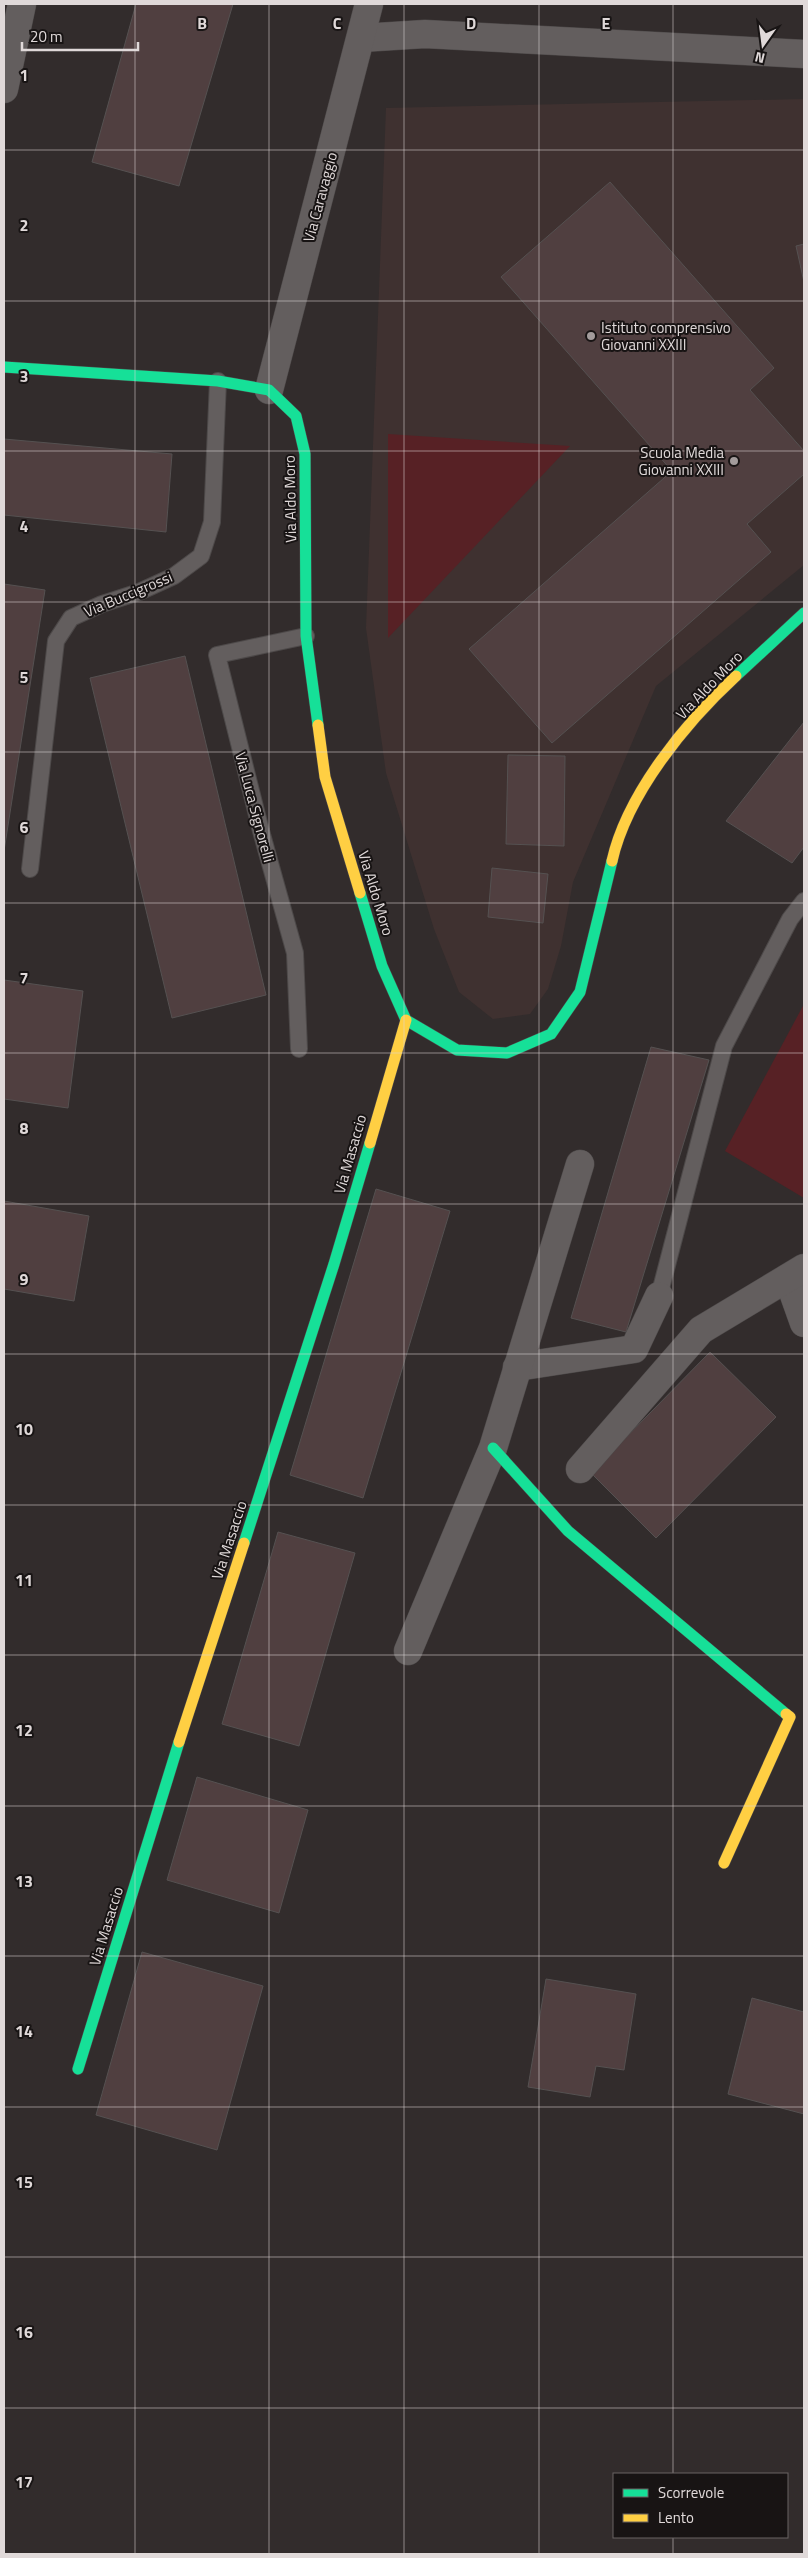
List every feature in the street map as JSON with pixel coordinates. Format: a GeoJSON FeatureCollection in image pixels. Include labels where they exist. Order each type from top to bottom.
{"type":"FeatureCollection","features":[{"type":"Feature","properties":{"kind":"street"},"geometry":{"type":"LineString","coordinates":[[4,89],[22,4]]}},
{"type":"Feature","properties":{"kind":"street","name":"Via Caravaggio"},"geometry":{"type":"LineString","coordinates":[[268,390],[369,4]]}},
{"type":"Feature","properties":{"kind":"street"},"geometry":{"type":"LineString","coordinates":[[361,38],[425,34],[804,54]]}},
{"type":"Feature","properties":{"kind":"street"},"geometry":{"type":"LineString","coordinates":[[4,367],[218,381],[268,390]]}},
{"type":"Feature","properties":{"kind":"street","name":"Via Aldo Moro"},"geometry":{"type":"LineString","coordinates":[[268,390],[296,416],[305,454],[306,636],[326,778],[382,966],[406,1020],[457,1050],[507,1053],[551,1034],[580,992],[617,837],[660,760],[719,692],[804,613]]}},
{"type":"Feature","properties":{"kind":"street","name":"Via Masaccio"},"geometry":{"type":"LineString","coordinates":[[78,2069],[160,1802],[334,1264],[406,1020]]}},
{"type":"Feature","properties":{"kind":"street"},"geometry":{"type":"LineString","coordinates":[[408,1651],[493,1448],[580,1164]]}},
{"type":"Feature","properties":{"kind":"street"},"geometry":{"type":"LineString","coordinates":[[580,1469],[701,1330],[796,1273],[804,1324]]}},
{"type":"Feature","properties":{"kind":"street"},"geometry":{"type":"LineString","coordinates":[[517,1368],[634,1349],[659,1296]]}},
{"type":"Feature","properties":{"kind":"street"},"geometry":{"type":"LineString","coordinates":[[493,1448],[568,1531],[790,1717],[724,1863]]}},
{"type":"Feature","properties":{"kind":"lane","name":"Via Buccigrossi"},"geometry":{"type":"LineString","coordinates":[[30,869],[56,641],[71,618],[102,604],[139,592],[174,576],[201,556],[212,522],[218,381]]}},
{"type":"Feature","properties":{"kind":"lane","name":"Via Luca Signorelli"},"geometry":{"type":"LineString","coordinates":[[299,1049],[295,953],[261,831],[217,655],[306,636]]}},
{"type":"Feature","properties":{"kind":"lane"},"geometry":{"type":"LineString","coordinates":[[659,1296],[724,1046],[790,919],[804,901]]}},
{"type":"Feature","properties":{"kind":"shaded area","name":"Istituto comprensivo Giovanni XXIII"},"geometry":{"type":"Polygon","coordinates":[[[804,99],[804,565],[656,686],[573,882],[561,946],[548,989],[530,1014],[493,1019],[459,992],[434,929],[386,773],[366,628],[386,108],[804,99]]]}},
{"type":"Feature","properties":{"kind":"shaded area"},"geometry":{"type":"Polygon","coordinates":[[[388,434],[570,446],[388,638],[388,434]]]}},
{"type":"Feature","properties":{"kind":"shaded area"},"geometry":{"type":"Polygon","coordinates":[[[804,1004],[804,1198],[725,1151],[804,1004]]]}},
{"type":"Feature","properties":{"kind":"building"},"geometry":{"type":"Polygon","coordinates":[[[136,4],[233,4],[179,186],[92,162],[136,4]]]}},
{"type":"Feature","properties":{"kind":"building","name":"Scuola Media Giovanni XXIII"},"geometry":{"type":"Polygon","coordinates":[[[610,182],[774,368],[750,390],[804,451],[804,474],[747,524],[771,552],[552,743],[469,649],[672,471],[501,277],[610,182]]]}},
{"type":"Feature","properties":{"kind":"building"},"geometry":{"type":"Polygon","coordinates":[[[804,244],[804,282],[796,246],[804,244]]]}},
{"type":"Feature","properties":{"kind":"building"},"geometry":{"type":"Polygon","coordinates":[[[4,439],[172,454],[166,532],[4,515],[4,439]]]}},
{"type":"Feature","properties":{"kind":"building"},"geometry":{"type":"Polygon","coordinates":[[[4,584],[45,590],[4,851],[4,584]]]}},
{"type":"Feature","properties":{"kind":"building"},"geometry":{"type":"Polygon","coordinates":[[[185,656],[266,995],[172,1018],[90,678],[185,656]]]}},
{"type":"Feature","properties":{"kind":"building"},"geometry":{"type":"Polygon","coordinates":[[[804,722],[804,847],[792,863],[726,821],[804,722]]]}},
{"type":"Feature","properties":{"kind":"building"},"geometry":{"type":"Polygon","coordinates":[[[508,755],[565,756],[564,846],[506,844],[508,755]]]}},
{"type":"Feature","properties":{"kind":"building"},"geometry":{"type":"Polygon","coordinates":[[[492,868],[548,874],[543,923],[488,917],[492,868]]]}},
{"type":"Feature","properties":{"kind":"building"},"geometry":{"type":"Polygon","coordinates":[[[4,980],[83,991],[68,1108],[4,1099],[4,980]]]}},
{"type":"Feature","properties":{"kind":"building"},"geometry":{"type":"Polygon","coordinates":[[[651,1047],[709,1060],[626,1332],[571,1318],[651,1047]]]}},
{"type":"Feature","properties":{"kind":"building"},"geometry":{"type":"Polygon","coordinates":[[[376,1189],[450,1211],[363,1498],[290,1475],[376,1189]]]}},
{"type":"Feature","properties":{"kind":"building"},"geometry":{"type":"Polygon","coordinates":[[[4,1201],[89,1216],[74,1301],[4,1289],[4,1201]]]}},
{"type":"Feature","properties":{"kind":"building"},"geometry":{"type":"Polygon","coordinates":[[[710,1352],[776,1417],[656,1538],[591,1473],[710,1352]]]}},
{"type":"Feature","properties":{"kind":"building"},"geometry":{"type":"Polygon","coordinates":[[[278,1532],[355,1553],[299,1746],[222,1724],[278,1532]]]}},
{"type":"Feature","properties":{"kind":"building"},"geometry":{"type":"Polygon","coordinates":[[[197,1777],[308,1810],[279,1913],[167,1880],[197,1777]]]}},
{"type":"Feature","properties":{"kind":"building"},"geometry":{"type":"Polygon","coordinates":[[[142,1952],[263,1986],[217,2150],[96,2115],[142,1952]]]}},
{"type":"Feature","properties":{"kind":"building"},"geometry":{"type":"Polygon","coordinates":[[[546,1979],[636,1994],[624,2070],[596,2066],[590,2097],[528,2087],[546,1979]]]}},
{"type":"Feature","properties":{"kind":"building"},"geometry":{"type":"Polygon","coordinates":[[[752,1998],[804,2012],[804,2114],[728,2094],[752,1998]]]}},
{"type":"Feature","properties":{"kind":"traffic: fast"},"geometry":{"type":"LineString","coordinates":[[4,367],[218,381],[269,390],[296,416],[305,454],[306,636],[318,725]]}},
{"type":"Feature","properties":{"kind":"traffic: fast"},"geometry":{"type":"LineString","coordinates":[[736,676],[804,613]]}},
{"type":"Feature","properties":{"kind":"traffic: fast"},"geometry":{"type":"LineString","coordinates":[[360,893],[382,966],[406,1020],[457,1050],[507,1053],[551,1034],[580,992],[612,861]]}},
{"type":"Feature","properties":{"kind":"traffic: fast"},"geometry":{"type":"LineString","coordinates":[[244,1543],[334,1264],[370,1143]]}},
{"type":"Feature","properties":{"kind":"traffic: fast"},"geometry":{"type":"LineString","coordinates":[[493,1448],[568,1531],[786,1714]]}},
{"type":"Feature","properties":{"kind":"traffic: fast"},"geometry":{"type":"LineString","coordinates":[[78,2069],[179,1742]]}},
{"type":"Feature","properties":{"kind":"traffic: slow"},"geometry":{"type":"LineString","coordinates":[[612,861],[631,810],[661,761],[698,715],[736,676]]}},
{"type":"Feature","properties":{"kind":"traffic: slow"},"geometry":{"type":"LineString","coordinates":[[318,725],[325,777],[360,893]]}},
{"type":"Feature","properties":{"kind":"traffic: slow"},"geometry":{"type":"LineString","coordinates":[[370,1143],[406,1020]]}},
{"type":"Feature","properties":{"kind":"traffic: slow"},"geometry":{"type":"LineString","coordinates":[[179,1742],[244,1543]]}},
{"type":"Feature","properties":{"kind":"traffic: slow"},"geometry":{"type":"LineString","coordinates":[[724,1863],[790,1717],[786,1714]]}},
{"type":"Feature","properties":{"kind":"place","name":"Istituto comprensivo Giovanni XXIII"},"geometry":{"type":"Point","coordinates":[591,336]}},
{"type":"Feature","properties":{"kind":"place","name":"Scuola Media Giovanni XXIII"},"geometry":{"type":"Point","coordinates":[734,461]}}]}
